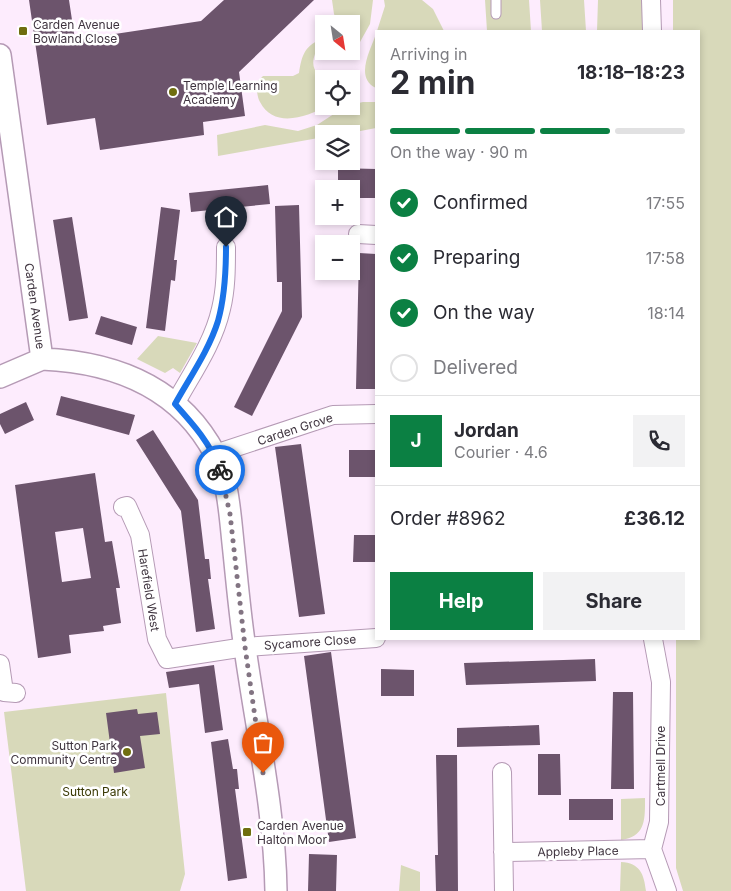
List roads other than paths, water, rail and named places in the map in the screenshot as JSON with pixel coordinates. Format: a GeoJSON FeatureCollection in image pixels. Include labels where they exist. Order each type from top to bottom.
{"type":"FeatureCollection","features":[{"type":"Feature","properties":{"kind":"street"},"geometry":{"type":"LineString","coordinates":[[651,0],[652,30]]}},
{"type":"Feature","properties":{"kind":"street","name":"Carden Avenue"},"geometry":{"type":"LineString","coordinates":[[0,55],[3,98],[42,359],[78,360],[114,370],[146,383],[175,404],[196,428],[215,454],[224,480],[230,514],[245,647],[274,845],[276,891]]}},
{"type":"Feature","properties":{"kind":"street"},"geometry":{"type":"LineString","coordinates":[[358,234],[375,235]]}},
{"type":"Feature","properties":{"kind":"street"},"geometry":{"type":"LineString","coordinates":[[175,404],[208,346],[218,321],[224,294],[226,247]]}},
{"type":"Feature","properties":{"kind":"street"},"geometry":{"type":"LineString","coordinates":[[0,377],[42,359]]}},
{"type":"Feature","properties":{"kind":"street","name":"Carden Grove"},"geometry":{"type":"LineString","coordinates":[[215,454],[333,415],[375,414]]}},
{"type":"Feature","properties":{"kind":"street","name":"Harefield West"},"geometry":{"type":"LineString","coordinates":[[124,507],[127,506],[140,535],[157,639],[167,659],[245,647]]}},
{"type":"Feature","properties":{"kind":"street","name":"Sycamore Close"},"geometry":{"type":"LineString","coordinates":[[245,647],[375,638]]}},
{"type":"Feature","properties":{"kind":"street","name":"Cartmell Drive"},"geometry":{"type":"LineString","coordinates":[[652,849],[660,822],[661,692],[653,640]]}},
{"type":"Feature","properties":{"kind":"street"},"geometry":{"type":"LineString","coordinates":[[0,664],[4,692],[16,693]]}},
{"type":"Feature","properties":{"kind":"street"},"geometry":{"type":"LineString","coordinates":[[502,772],[504,891]]}},
{"type":"Feature","properties":{"kind":"street"},"geometry":{"type":"LineString","coordinates":[[652,849],[667,891]]}},
{"type":"Feature","properties":{"kind":"street","name":"Appleby Place"},"geometry":{"type":"LineString","coordinates":[[503,852],[652,849]]}},
{"type":"Feature","properties":{"kind":"lane"},"geometry":{"type":"LineString","coordinates":[[496,0],[496,14]]}},
{"type":"Feature","properties":{"kind":"place","name":"Carden Avenue Bowland Close"},"geometry":{"type":"Point","coordinates":[23,31]}},
{"type":"Feature","properties":{"kind":"place","name":"Temple Learning Academy"},"geometry":{"type":"Point","coordinates":[173,92]}},
{"type":"Feature","properties":{"kind":"place","name":"Sutton Park Community Centre"},"geometry":{"type":"Point","coordinates":[127,752]}},
{"type":"Feature","properties":{"kind":"place","name":"Carden Avenue Halton Moor"},"geometry":{"type":"Point","coordinates":[247,832]}},
{"type":"Feature","properties":{"kind":"park label","name":"Sutton Park"},"geometry":{"type":"Point","coordinates":[95,791]}}]}
